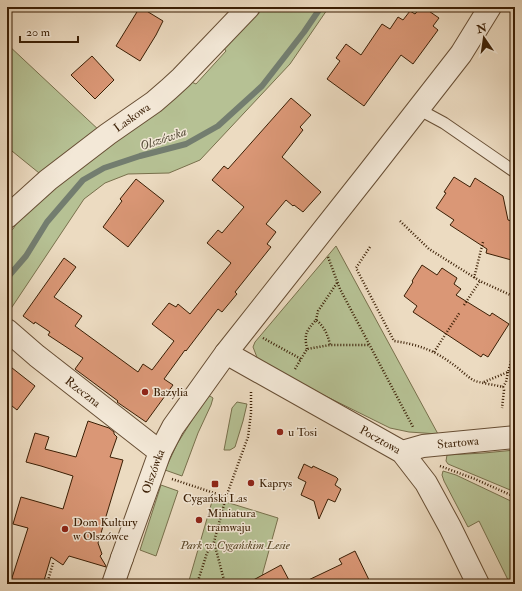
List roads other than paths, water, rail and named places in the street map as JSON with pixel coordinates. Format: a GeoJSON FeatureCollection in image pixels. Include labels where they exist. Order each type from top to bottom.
{"type":"FeatureCollection","features":[{"type":"Feature","properties":{"kind":"street","name":"Laskowa"},"geometry":{"type":"LineString","coordinates":[[7,217],[48,180],[108,134],[154,102],[169,89],[249,7]]}},
{"type":"Feature","properties":{"kind":"street","name":"Olszówka"},"geometry":{"type":"LineString","coordinates":[[114,584],[160,452],[173,427],[226,353],[461,54],[490,7]]}},
{"type":"Feature","properties":{"kind":"street","name":"Rzeczna"},"geometry":{"type":"LineString","coordinates":[[7,330],[37,356],[160,452]]}},
{"type":"Feature","properties":{"kind":"street","name":"Pocztowa"},"geometry":{"type":"LineString","coordinates":[[226,353],[402,452],[426,483],[478,584]]}},
{"type":"Feature","properties":{"kind":"street","name":"Startowa"},"geometry":{"type":"LineString","coordinates":[[402,452],[423,446],[515,437]]}},
{"type":"Feature","properties":{"kind":"lane"},"geometry":{"type":"LineString","coordinates":[[418,109],[444,123],[515,172]]}},
{"type":"Feature","properties":{"kind":"waterway","name":"Olszówka"},"geometry":{"type":"LineString","coordinates":[[7,278],[26,256],[47,222],[83,180],[104,168],[140,156],[186,144],[218,126],[262,86],[304,32],[321,7]]}},
{"type":"Feature","properties":{"kind":"place","name":"Bazylia"},"geometry":{"type":"Point","coordinates":[145,392]}},
{"type":"Feature","properties":{"kind":"place","name":"u Tosi"},"geometry":{"type":"Point","coordinates":[280,432]}},
{"type":"Feature","properties":{"kind":"place","name":"Kaprys"},"geometry":{"type":"Point","coordinates":[251,483]}},
{"type":"Feature","properties":{"kind":"place","name":"Cygański Las"},"geometry":{"type":"Point","coordinates":[215,484]}},
{"type":"Feature","properties":{"kind":"place","name":"Miniatura tramwaju"},"geometry":{"type":"Point","coordinates":[199,520]}},
{"type":"Feature","properties":{"kind":"place","name":"Dom Kultury w Olszówce"},"geometry":{"type":"Point","coordinates":[65,529]}},
{"type":"Feature","properties":{"kind":"park label","name":"Park w Cygańskim Lesie"},"geometry":{"type":"Point","coordinates":[235,545]}}]}
